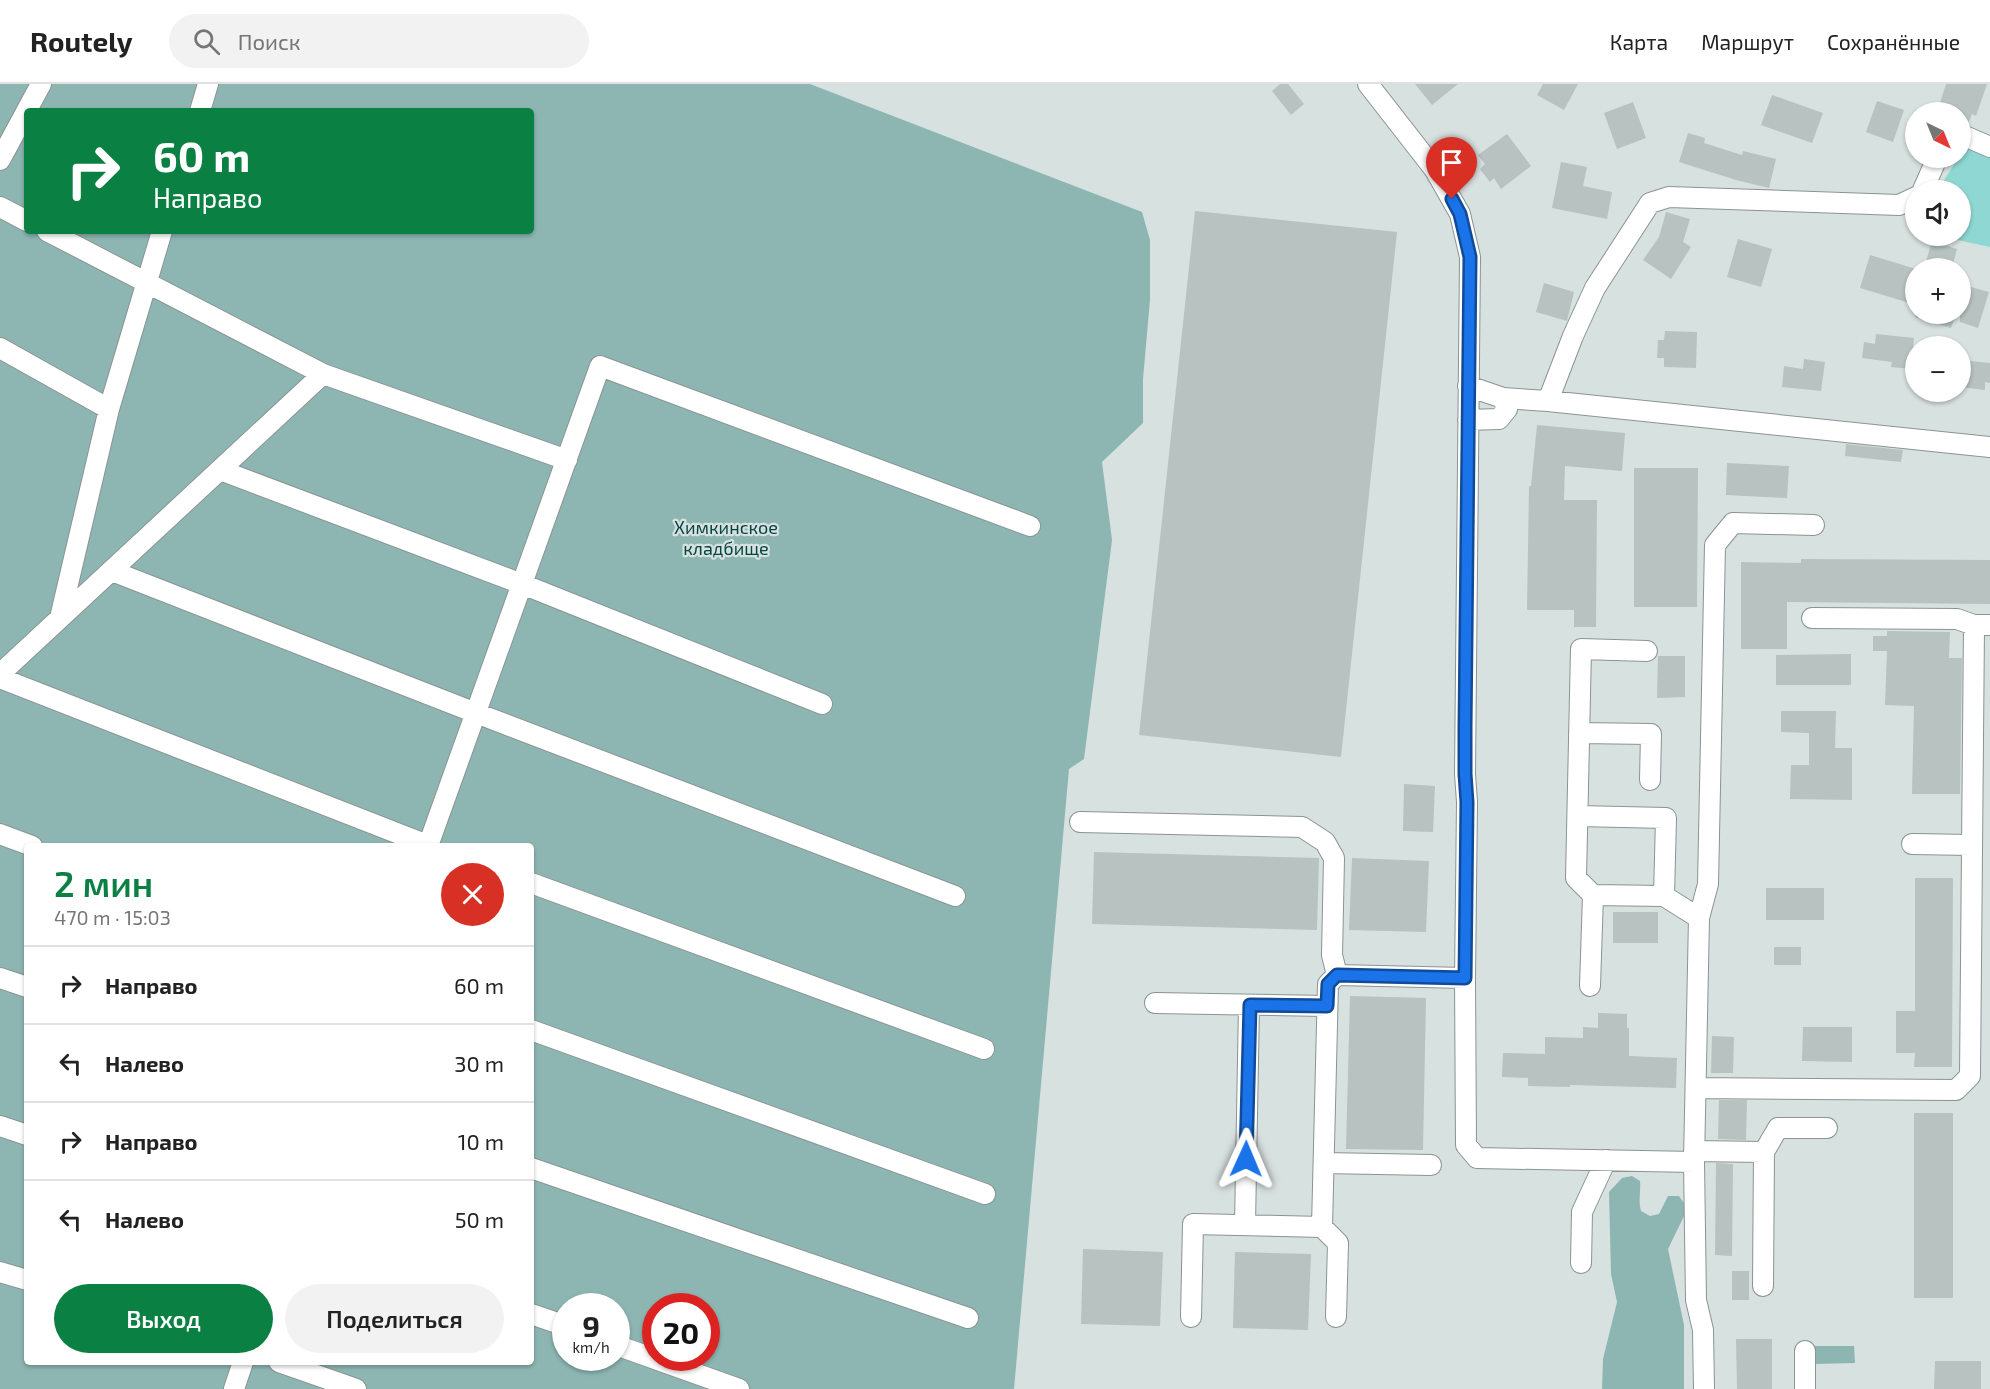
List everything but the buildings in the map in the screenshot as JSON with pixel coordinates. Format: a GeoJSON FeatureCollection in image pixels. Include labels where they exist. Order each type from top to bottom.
{"type":"FeatureCollection","features":[{"type":"Feature","properties":{"kind":"street"},"geometry":{"type":"LineString","coordinates":[[28,108],[41,84]]}},
{"type":"Feature","properties":{"kind":"street"},"geometry":{"type":"LineString","coordinates":[[201,108],[208,84]]}},
{"type":"Feature","properties":{"kind":"street"},"geometry":{"type":"LineString","coordinates":[[1368,84],[1435,170],[1460,214],[1470,257],[1465,774],[1467,802],[1466,1145],[1477,1158],[1606,1160],[1764,1152]]}},
{"type":"Feature","properties":{"kind":"street"},"geometry":{"type":"LineString","coordinates":[[0,160],[24,116]]}},
{"type":"Feature","properties":{"kind":"street"},"geometry":{"type":"LineString","coordinates":[[1971,139],[1990,147]]}},
{"type":"Feature","properties":{"kind":"street"},"geometry":{"type":"LineString","coordinates":[[1548,401],[1573,336],[1595,288],[1650,203],[1669,197],[1899,206],[1905,203]]}},
{"type":"Feature","properties":{"kind":"street"},"geometry":{"type":"LineString","coordinates":[[0,207],[24,219]]}},
{"type":"Feature","properties":{"kind":"street"},"geometry":{"type":"LineString","coordinates":[[53,234],[323,374],[567,460]]}},
{"type":"Feature","properties":{"kind":"street"},"geometry":{"type":"LineString","coordinates":[[60,618],[109,408],[161,234]]}},
{"type":"Feature","properties":{"kind":"street"},"geometry":{"type":"LineString","coordinates":[[0,348],[109,408]]}},
{"type":"Feature","properties":{"kind":"street"},"geometry":{"type":"LineString","coordinates":[[430,843],[600,366],[1030,526]]}},
{"type":"Feature","properties":{"kind":"street"},"geometry":{"type":"LineString","coordinates":[[323,374],[0,676],[421,843]]}},
{"type":"Feature","properties":{"kind":"street"},"geometry":{"type":"LineString","coordinates":[[1468,387],[1503,398],[1990,447]]}},
{"type":"Feature","properties":{"kind":"street"},"geometry":{"type":"LineString","coordinates":[[1468,420],[1499,419],[1507,409],[1503,398]]}},
{"type":"Feature","properties":{"kind":"street"},"geometry":{"type":"LineString","coordinates":[[220,470],[522,584],[822,704]]}},
{"type":"Feature","properties":{"kind":"street"},"geometry":{"type":"LineString","coordinates":[[1704,1389],[1703,1330],[1696,1300],[1694,1157],[1700,918],[1708,884],[1715,545],[1733,524],[1814,525]]}},
{"type":"Feature","properties":{"kind":"street"},"geometry":{"type":"LineString","coordinates":[[112,571],[956,896]]}},
{"type":"Feature","properties":{"kind":"street"},"geometry":{"type":"LineString","coordinates":[[1696,1088],[1956,1090],[1970,1076],[1972,845],[1981,823],[1982,625],[1957,619],[1812,618]]}},
{"type":"Feature","properties":{"kind":"street"},"geometry":{"type":"LineString","coordinates":[[1647,651],[1581,649],[1576,878],[1593,895],[1664,896],[1700,918]]}},
{"type":"Feature","properties":{"kind":"street"},"geometry":{"type":"LineString","coordinates":[[1579,733],[1651,734],[1650,780]]}},
{"type":"Feature","properties":{"kind":"street"},"geometry":{"type":"LineString","coordinates":[[1578,816],[1666,818],[1664,896]]}},
{"type":"Feature","properties":{"kind":"street"},"geometry":{"type":"LineString","coordinates":[[1080,822],[1302,827],[1325,842],[1334,858],[1332,955],[1337,975]]}},
{"type":"Feature","properties":{"kind":"street"},"geometry":{"type":"LineString","coordinates":[[0,834],[24,843]]}},
{"type":"Feature","properties":{"kind":"street"},"geometry":{"type":"LineString","coordinates":[[1912,844],[1972,845]]}},
{"type":"Feature","properties":{"kind":"street"},"geometry":{"type":"LineString","coordinates":[[534,884],[984,1049]]}},
{"type":"Feature","properties":{"kind":"street"},"geometry":{"type":"LineString","coordinates":[[1590,986],[1593,895]]}},
{"type":"Feature","properties":{"kind":"street"},"geometry":{"type":"LineString","coordinates":[[1336,1317],[1338,1243],[1323,1227],[1328,984],[1337,975],[1465,978]]}},
{"type":"Feature","properties":{"kind":"street"},"geometry":{"type":"LineString","coordinates":[[0,978],[24,986]]}},
{"type":"Feature","properties":{"kind":"street"},"geometry":{"type":"LineString","coordinates":[[1155,1003],[1327,1006]]}},
{"type":"Feature","properties":{"kind":"street"},"geometry":{"type":"LineString","coordinates":[[1245,1225],[1250,1005]]}},
{"type":"Feature","properties":{"kind":"street"},"geometry":{"type":"LineString","coordinates":[[534,1031],[986,1194]]}},
{"type":"Feature","properties":{"kind":"street"},"geometry":{"type":"LineString","coordinates":[[0,1126],[24,1134]]}},
{"type":"Feature","properties":{"kind":"street"},"geometry":{"type":"LineString","coordinates":[[1763,1286],[1764,1152],[1778,1128],[1827,1128]]}},
{"type":"Feature","properties":{"kind":"street"},"geometry":{"type":"LineString","coordinates":[[1581,1263],[1582,1212],[1606,1160]]}},
{"type":"Feature","properties":{"kind":"street"},"geometry":{"type":"LineString","coordinates":[[1324,1163],[1431,1165]]}},
{"type":"Feature","properties":{"kind":"street"},"geometry":{"type":"LineString","coordinates":[[534,1169],[968,1318]]}},
{"type":"Feature","properties":{"kind":"street"},"geometry":{"type":"LineString","coordinates":[[1191,1317],[1193,1224],[1323,1227]]}},
{"type":"Feature","properties":{"kind":"street"},"geometry":{"type":"LineString","coordinates":[[0,1272],[24,1279]]}},
{"type":"Feature","properties":{"kind":"street"},"geometry":{"type":"LineString","coordinates":[[534,1315],[552,1321]]}},
{"type":"Feature","properties":{"kind":"street"},"geometry":{"type":"LineString","coordinates":[[630,1350],[739,1389]]}},
{"type":"Feature","properties":{"kind":"street"},"geometry":{"type":"LineString","coordinates":[[1804,1351],[1804,1389]]}},
{"type":"Feature","properties":{"kind":"street"},"geometry":{"type":"LineString","coordinates":[[234,1389],[242,1365]]}},
{"type":"Feature","properties":{"kind":"street"},"geometry":{"type":"LineString","coordinates":[[288,1365],[356,1389]]}},
{"type":"Feature","properties":{"kind":"green space","name":"Химкинское кладбище"},"geometry":{"type":"Polygon","coordinates":[[[0,84],[810,84],[1142,212],[1150,240],[1150,300],[1143,379],[1143,423],[1102,462],[1112,540],[1084,759],[1069,769],[1014,1389],[0,1389],[0,84]]]}},
{"type":"Feature","properties":{"kind":"green space"},"geometry":{"type":"Polygon","coordinates":[[[1632,1176],[1640,1181],[1641,1211],[1650,1216],[1659,1214],[1668,1196],[1679,1196],[1684,1203],[1685,1214],[1668,1249],[1684,1325],[1684,1389],[1602,1389],[1603,1359],[1617,1302],[1611,1274],[1609,1192],[1622,1178],[1632,1176]]]}},
{"type":"Feature","properties":{"kind":"green space"},"geometry":{"type":"Polygon","coordinates":[[[1815,1346],[1854,1346],[1855,1363],[1815,1364],[1815,1346]]]}},
{"type":"Feature","properties":{"kind":"shaded area"},"geometry":{"type":"Polygon","coordinates":[[[1971,148],[1986,151],[1990,157],[1990,247],[1971,243],[1971,180],[1944,180],[1952,168],[1971,168],[1971,148]]]}},
{"type":"Feature","properties":{"kind":"route"},"geometry":{"type":"LineString","coordinates":[[1246,1159],[1250,1005],[1327,1006],[1328,984],[1337,975],[1465,978],[1470,257],[1460,214],[1452,199]]}}]}
